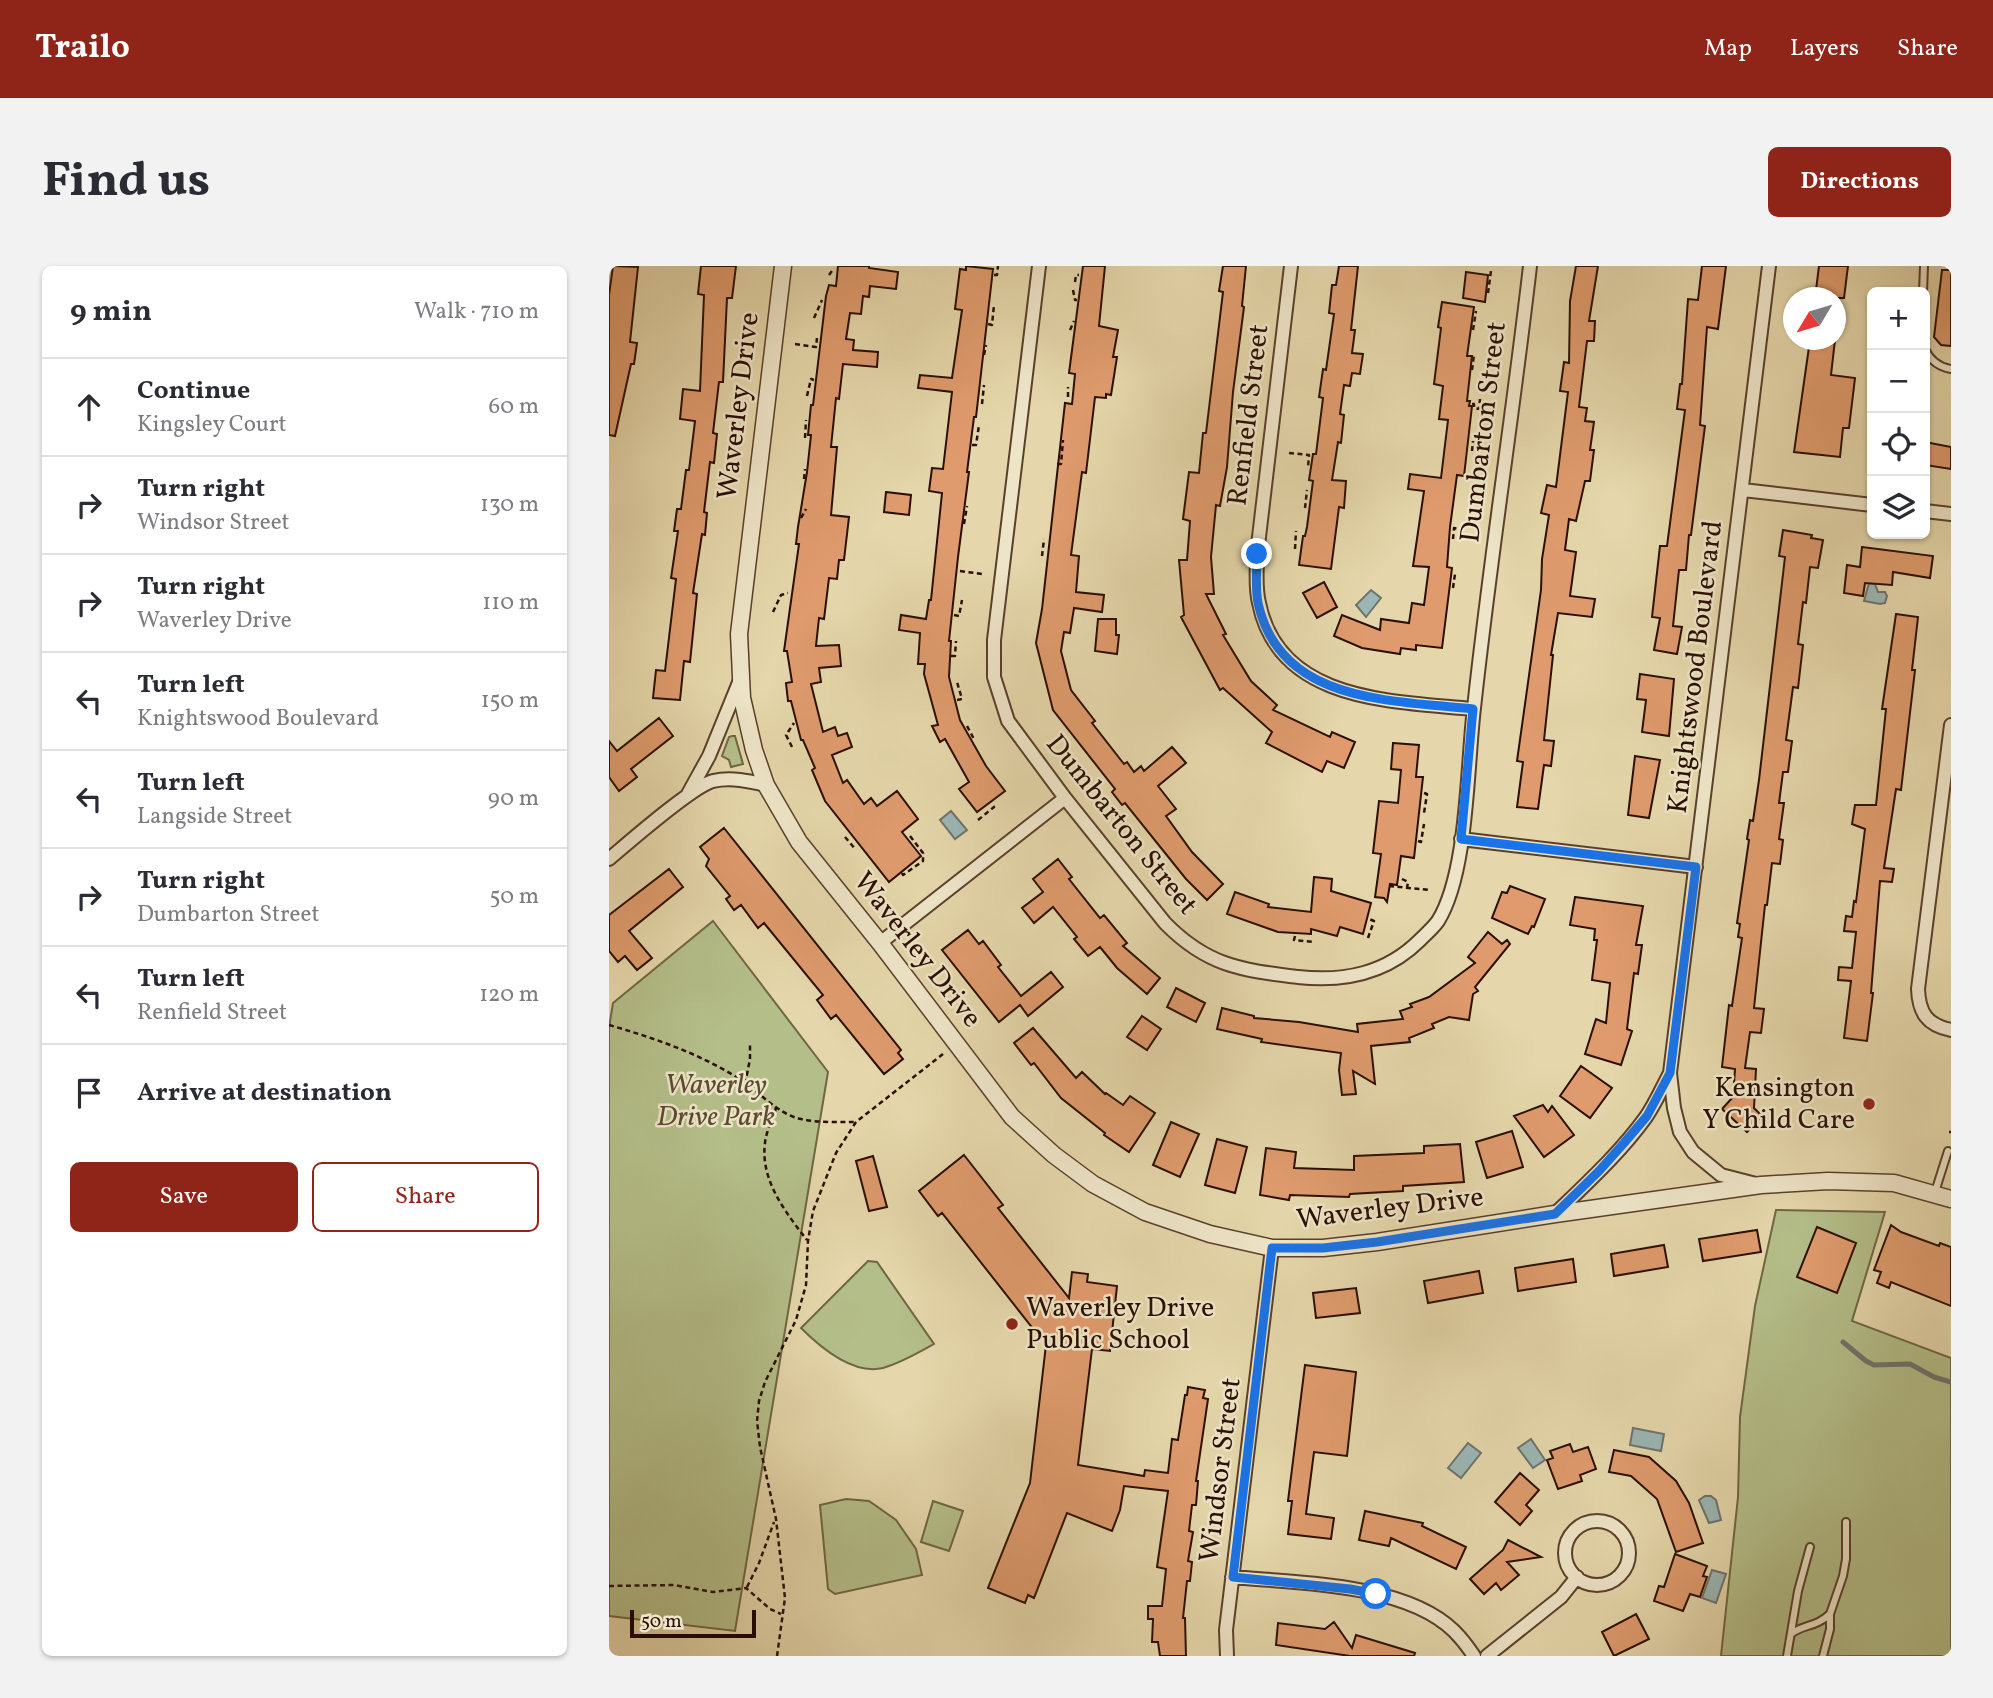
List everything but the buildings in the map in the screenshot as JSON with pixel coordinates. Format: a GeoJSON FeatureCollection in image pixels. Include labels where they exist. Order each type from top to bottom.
{"type":"FeatureCollection","features":[{"type":"Feature","properties":{"kind":"street","name":"Waverley Drive"},"geometry":{"type":"LineString","coordinates":[[783,266],[741,608],[740,679],[749,733],[766,785],[799,842],[880,943],[1012,1117],[1054,1155],[1093,1184],[1127,1204],[1172,1223],[1272,1248],[1323,1248],[1377,1242],[1761,1185],[1828,1181],[1894,1183],[1951,1199]]}},
{"type":"Feature","properties":{"kind":"street","name":"Dumbarton Street"},"geometry":{"type":"LineString","coordinates":[[1039,266],[994,640],[993,666],[997,691],[1008,721],[1065,798],[1165,923],[1194,949],[1234,968],[1305,978],[1346,978],[1387,965],[1411,948],[1438,920],[1454,880],[1529,266]]}},
{"type":"Feature","properties":{"kind":"street","name":"Renfield Street"},"geometry":{"type":"LineString","coordinates":[[1291,266],[1257,554],[1256,590],[1266,625],[1277,647],[1292,662],[1308,676],[1337,689],[1364,697],[1473,709]]}},
{"type":"Feature","properties":{"kind":"street","name":"Knightswood Boulevard"},"geometry":{"type":"LineString","coordinates":[[1761,1185],[1721,1175],[1697,1157],[1679,1132],[1670,1073],[1769,266]]}},
{"type":"Feature","properties":{"kind":"street"},"geometry":{"type":"LineString","coordinates":[[1743,490],[1867,504]]}},
{"type":"Feature","properties":{"kind":"street"},"geometry":{"type":"LineString","coordinates":[[1930,512],[1951,514]]}},
{"type":"Feature","properties":{"kind":"street","name":"Waverley Drive"},"geometry":{"type":"LineString","coordinates":[[687,797],[709,756],[740,679]]}},
{"type":"Feature","properties":{"kind":"street"},"geometry":{"type":"LineString","coordinates":[[1951,725],[1919,989],[1919,1005],[1924,1017],[1935,1026],[1951,1030]]}},
{"type":"Feature","properties":{"kind":"street"},"geometry":{"type":"LineString","coordinates":[[610,858],[709,782],[746,780],[766,785]]}},
{"type":"Feature","properties":{"kind":"street"},"geometry":{"type":"LineString","coordinates":[[880,943],[1065,798]]}},
{"type":"Feature","properties":{"kind":"street"},"geometry":{"type":"LineString","coordinates":[[1461,839],[1696,867]]}},
{"type":"Feature","properties":{"kind":"street","name":"Knightswood Boulevard"},"geometry":{"type":"LineString","coordinates":[[1555,1214],[1599,1171],[1647,1116],[1670,1073]]}},
{"type":"Feature","properties":{"kind":"street","name":"Windsor Street"},"geometry":{"type":"LineString","coordinates":[[1227,1656],[1226,1630],[1272,1248]]}},
{"type":"Feature","properties":{"kind":"street"},"geometry":{"type":"LineString","coordinates":[[1604,1521],[1622,1531],[1630,1551],[1624,1571],[1607,1584],[1591,1584],[1577,1577],[1566,1559],[1566,1546],[1574,1530],[1583,1524],[1604,1521]]}},
{"type":"Feature","properties":{"kind":"street"},"geometry":{"type":"LineString","coordinates":[[1233,1577],[1350,1589],[1390,1596],[1416,1606],[1452,1629],[1474,1656]]}},
{"type":"Feature","properties":{"kind":"street"},"geometry":{"type":"LineString","coordinates":[[1487,1656],[1561,1597],[1577,1577]]}},
{"type":"Feature","properties":{"kind":"lane"},"geometry":{"type":"LineString","coordinates":[[1923,287],[1924,266]]}},
{"type":"Feature","properties":{"kind":"lane"},"geometry":{"type":"LineString","coordinates":[[1925,350],[1941,367],[1951,369]]}},
{"type":"Feature","properties":{"kind":"lane"},"geometry":{"type":"LineString","coordinates":[[1934,1194],[1948,1152]]}},
{"type":"Feature","properties":{"kind":"lane"},"geometry":{"type":"LineString","coordinates":[[1823,1656],[1830,1614],[1846,1559],[1846,1522]]}},
{"type":"Feature","properties":{"kind":"lane"},"geometry":{"type":"LineString","coordinates":[[1787,1656],[1809,1547]]}},
{"type":"Feature","properties":{"kind":"lane"},"geometry":{"type":"LineString","coordinates":[[1791,1634],[1798,1628],[1821,1623],[1830,1614]]}},
{"type":"Feature","properties":{"kind":"path"},"geometry":{"type":"LineString","coordinates":[[994,275],[997,275],[998,266]]}},
{"type":"Feature","properties":{"kind":"path"},"geometry":{"type":"LineString","coordinates":[[829,275],[834,268]]}},
{"type":"Feature","properties":{"kind":"path"},"geometry":{"type":"LineString","coordinates":[[1488,293],[1491,271]]}},
{"type":"Feature","properties":{"kind":"path"},"geometry":{"type":"LineString","coordinates":[[1075,282],[1076,275],[1079,275]]}},
{"type":"Feature","properties":{"kind":"path"},"geometry":{"type":"LineString","coordinates":[[1073,290],[1077,300]]}},
{"type":"Feature","properties":{"kind":"path"},"geometry":{"type":"LineString","coordinates":[[814,318],[822,300]]}},
{"type":"Feature","properties":{"kind":"path"},"geometry":{"type":"LineString","coordinates":[[988,324],[992,325],[994,305]]}},
{"type":"Feature","properties":{"kind":"path"},"geometry":{"type":"LineString","coordinates":[[1473,330],[1476,311]]}},
{"type":"Feature","properties":{"kind":"path"},"geometry":{"type":"LineString","coordinates":[[1070,330],[1074,321]]}},
{"type":"Feature","properties":{"kind":"path"},"geometry":{"type":"LineString","coordinates":[[795,344],[816,347],[817,338]]}},
{"type":"Feature","properties":{"kind":"path"},"geometry":{"type":"LineString","coordinates":[[984,355],[986,345]]}},
{"type":"Feature","properties":{"kind":"path"},"geometry":{"type":"LineString","coordinates":[[1472,370],[1474,355]]}},
{"type":"Feature","properties":{"kind":"path"},"geometry":{"type":"LineString","coordinates":[[807,396],[811,379],[814,380]]}},
{"type":"Feature","properties":{"kind":"path"},"geometry":{"type":"LineString","coordinates":[[982,404],[984,385]]}},
{"type":"Feature","properties":{"kind":"path"},"geometry":{"type":"LineString","coordinates":[[1067,397],[1068,387]]}},
{"type":"Feature","properties":{"kind":"path"},"geometry":{"type":"LineString","coordinates":[[1472,404],[1479,409],[1480,399]]}},
{"type":"Feature","properties":{"kind":"path"},"geometry":{"type":"LineString","coordinates":[[805,438],[806,420]]}},
{"type":"Feature","properties":{"kind":"path"},"geometry":{"type":"LineString","coordinates":[[972,445],[976,445],[979,425]]}},
{"type":"Feature","properties":{"kind":"path"},"geometry":{"type":"LineString","coordinates":[[1057,464],[1061,464],[1063,440]]}},
{"type":"Feature","properties":{"kind":"path"},"geometry":{"type":"LineString","coordinates":[[1472,451],[1473,441]]}},
{"type":"Feature","properties":{"kind":"path"},"geometry":{"type":"LineString","coordinates":[[1289,453],[1309,455],[1308,467]]}},
{"type":"Feature","properties":{"kind":"path"},"geometry":{"type":"LineString","coordinates":[[804,479],[805,469]]}},
{"type":"Feature","properties":{"kind":"path"},"geometry":{"type":"LineString","coordinates":[[1305,508],[1307,490]]}},
{"type":"Feature","properties":{"kind":"path"},"geometry":{"type":"LineString","coordinates":[[964,524],[967,506]]}},
{"type":"Feature","properties":{"kind":"path"},"geometry":{"type":"LineString","coordinates":[[800,518],[806,509]]}},
{"type":"Feature","properties":{"kind":"path"},"geometry":{"type":"LineString","coordinates":[[1453,539],[1454,528],[1461,529]]}},
{"type":"Feature","properties":{"kind":"path"},"geometry":{"type":"LineString","coordinates":[[1295,549],[1296,531]]}},
{"type":"Feature","properties":{"kind":"path"},"geometry":{"type":"LineString","coordinates":[[1042,556],[1044,539]]}},
{"type":"Feature","properties":{"kind":"path"},"geometry":{"type":"LineString","coordinates":[[960,571],[982,574]]}},
{"type":"Feature","properties":{"kind":"path"},"geometry":{"type":"LineString","coordinates":[[1453,589],[1455,574]]}},
{"type":"Feature","properties":{"kind":"path"},"geometry":{"type":"LineString","coordinates":[[773,612],[781,595],[788,593]]}},
{"type":"Feature","properties":{"kind":"path"},"geometry":{"type":"LineString","coordinates":[[954,615],[959,616],[961,600]]}},
{"type":"Feature","properties":{"kind":"path"},"geometry":{"type":"LineString","coordinates":[[951,656],[955,656],[956,641]]}},
{"type":"Feature","properties":{"kind":"path"},"geometry":{"type":"LineString","coordinates":[[957,682],[962,699],[957,700]]}},
{"type":"Feature","properties":{"kind":"path"},"geometry":{"type":"LineString","coordinates":[[792,747],[786,735],[794,723]]}},
{"type":"Feature","properties":{"kind":"path"},"geometry":{"type":"LineString","coordinates":[[967,726],[975,741]]}},
{"type":"Feature","properties":{"kind":"path"},"geometry":{"type":"LineString","coordinates":[[1423,793],[1427,794],[1425,813]]}},
{"type":"Feature","properties":{"kind":"path"},"geometry":{"type":"LineString","coordinates":[[978,820],[994,807],[991,803]]}},
{"type":"Feature","properties":{"kind":"path"},"geometry":{"type":"LineString","coordinates":[[1418,841],[1422,842],[1424,824]]}},
{"type":"Feature","properties":{"kind":"path"},"geometry":{"type":"LineString","coordinates":[[902,873],[903,875],[923,861],[923,853],[910,836]]}},
{"type":"Feature","properties":{"kind":"path"},"geometry":{"type":"LineString","coordinates":[[845,837],[856,849]]}},
{"type":"Feature","properties":{"kind":"path"},"geometry":{"type":"LineString","coordinates":[[1402,879],[1408,882],[1407,888]]}},
{"type":"Feature","properties":{"kind":"path"},"geometry":{"type":"LineString","coordinates":[[1389,886],[1430,890]]}},
{"type":"Feature","properties":{"kind":"path"},"geometry":{"type":"LineString","coordinates":[[1368,938],[1374,920],[1369,919]]}},
{"type":"Feature","properties":{"kind":"path"},"geometry":{"type":"LineString","coordinates":[[1295,936],[1294,940],[1314,942]]}},
{"type":"Feature","properties":{"kind":"path"},"geometry":{"type":"LineString","coordinates":[[609,1025],[667,1043],[699,1058],[745,1084],[776,1107],[801,1119],[856,1122]]}},
{"type":"Feature","properties":{"kind":"path"},"geometry":{"type":"LineString","coordinates":[[777,1656],[785,1598],[776,1519],[757,1421],[765,1382],[796,1320],[806,1285],[808,1241],[813,1211],[836,1153],[856,1122],[956,1044]]}},
{"type":"Feature","properties":{"kind":"path"},"geometry":{"type":"LineString","coordinates":[[745,1084],[750,1045]]}},
{"type":"Feature","properties":{"kind":"path"},"geometry":{"type":"LineString","coordinates":[[776,1107],[764,1146],[768,1176],[777,1198],[808,1241]]}},
{"type":"Feature","properties":{"kind":"path"},"geometry":{"type":"LineString","coordinates":[[746,1588],[776,1519]]}},
{"type":"Feature","properties":{"kind":"path"},"geometry":{"type":"LineString","coordinates":[[609,1586],[674,1585],[713,1591],[746,1588],[771,1609],[782,1614]]}},
{"type":"Feature","properties":{"kind":"green space"},"geometry":{"type":"Polygon","coordinates":[[[735,736],[743,764],[731,767],[729,760],[722,756],[729,737],[735,736]]]}},
{"type":"Feature","properties":{"kind":"green space","name":"Waverley Drive Park"},"geometry":{"type":"Polygon","coordinates":[[[713,921],[828,1072],[735,1631],[609,1616],[609,1028],[613,1003],[713,921]]]}},
{"type":"Feature","properties":{"kind":"green space"},"geometry":{"type":"Polygon","coordinates":[[[1776,1210],[1885,1212],[1852,1321],[1951,1358],[1951,1656],[1721,1656],[1738,1497],[1740,1417],[1755,1306],[1776,1210]]]}},
{"type":"Feature","properties":{"kind":"green space"},"geometry":{"type":"Polygon","coordinates":[[[868,1261],[877,1262],[934,1344],[909,1358],[883,1368],[872,1369],[860,1368],[838,1358],[801,1328],[868,1261]]]}},
{"type":"Feature","properties":{"kind":"green space"},"geometry":{"type":"Polygon","coordinates":[[[846,1499],[869,1501],[896,1520],[916,1549],[922,1575],[835,1594],[828,1589],[820,1505],[846,1499]]]}},
{"type":"Feature","properties":{"kind":"green space"},"geometry":{"type":"Polygon","coordinates":[[[933,1501],[963,1511],[949,1551],[921,1542],[933,1501]]]}},
{"type":"Feature","properties":{"kind":"water"},"geometry":{"type":"Polygon","coordinates":[[[1869,583],[1875,584],[1878,592],[1885,592],[1885,603],[1864,601],[1869,583]]]}},
{"type":"Feature","properties":{"kind":"water"},"geometry":{"type":"Polygon","coordinates":[[[1371,590],[1381,598],[1366,617],[1356,605],[1371,590]]]}},
{"type":"Feature","properties":{"kind":"water"},"geometry":{"type":"Polygon","coordinates":[[[951,811],[967,830],[955,839],[940,820],[951,811]]]}},
{"type":"Feature","properties":{"kind":"water"},"geometry":{"type":"Polygon","coordinates":[[[1633,1428],[1664,1434],[1661,1451],[1630,1445],[1633,1428]]]}},
{"type":"Feature","properties":{"kind":"water"},"geometry":{"type":"Polygon","coordinates":[[[1531,1439],[1545,1460],[1533,1468],[1518,1448],[1531,1439]]]}},
{"type":"Feature","properties":{"kind":"water"},"geometry":{"type":"Polygon","coordinates":[[[1468,1443],[1481,1453],[1461,1478],[1448,1468],[1468,1443]]]}},
{"type":"Feature","properties":{"kind":"water"},"geometry":{"type":"Polygon","coordinates":[[[1705,1496],[1716,1500],[1721,1520],[1709,1523],[1699,1500],[1705,1496]]]}},
{"type":"Feature","properties":{"kind":"water"},"geometry":{"type":"Polygon","coordinates":[[[1712,1570],[1726,1574],[1716,1603],[1702,1598],[1712,1570]]]}},
{"type":"Feature","properties":{"kind":"waterway"},"geometry":{"type":"LineString","coordinates":[[1843,1342],[1874,1365],[1910,1364],[1934,1377],[1951,1382]]}},
{"type":"Feature","properties":{"kind":"place","name":"Kensington Y Child Care"},"geometry":{"type":"Point","coordinates":[1869,1104]}},
{"type":"Feature","properties":{"kind":"place","name":"Waverley Drive Public School"},"geometry":{"type":"Point","coordinates":[1012,1324]}},
{"type":"Feature","properties":{"kind":"route"},"geometry":{"type":"LineString","coordinates":[[1257,554],[1256,590],[1266,625],[1277,647],[1308,676],[1364,697],[1473,709],[1461,839],[1696,867],[1670,1073],[1647,1116],[1599,1171],[1555,1214],[1377,1242],[1323,1248],[1272,1248],[1233,1577],[1376,1594]]}}]}
